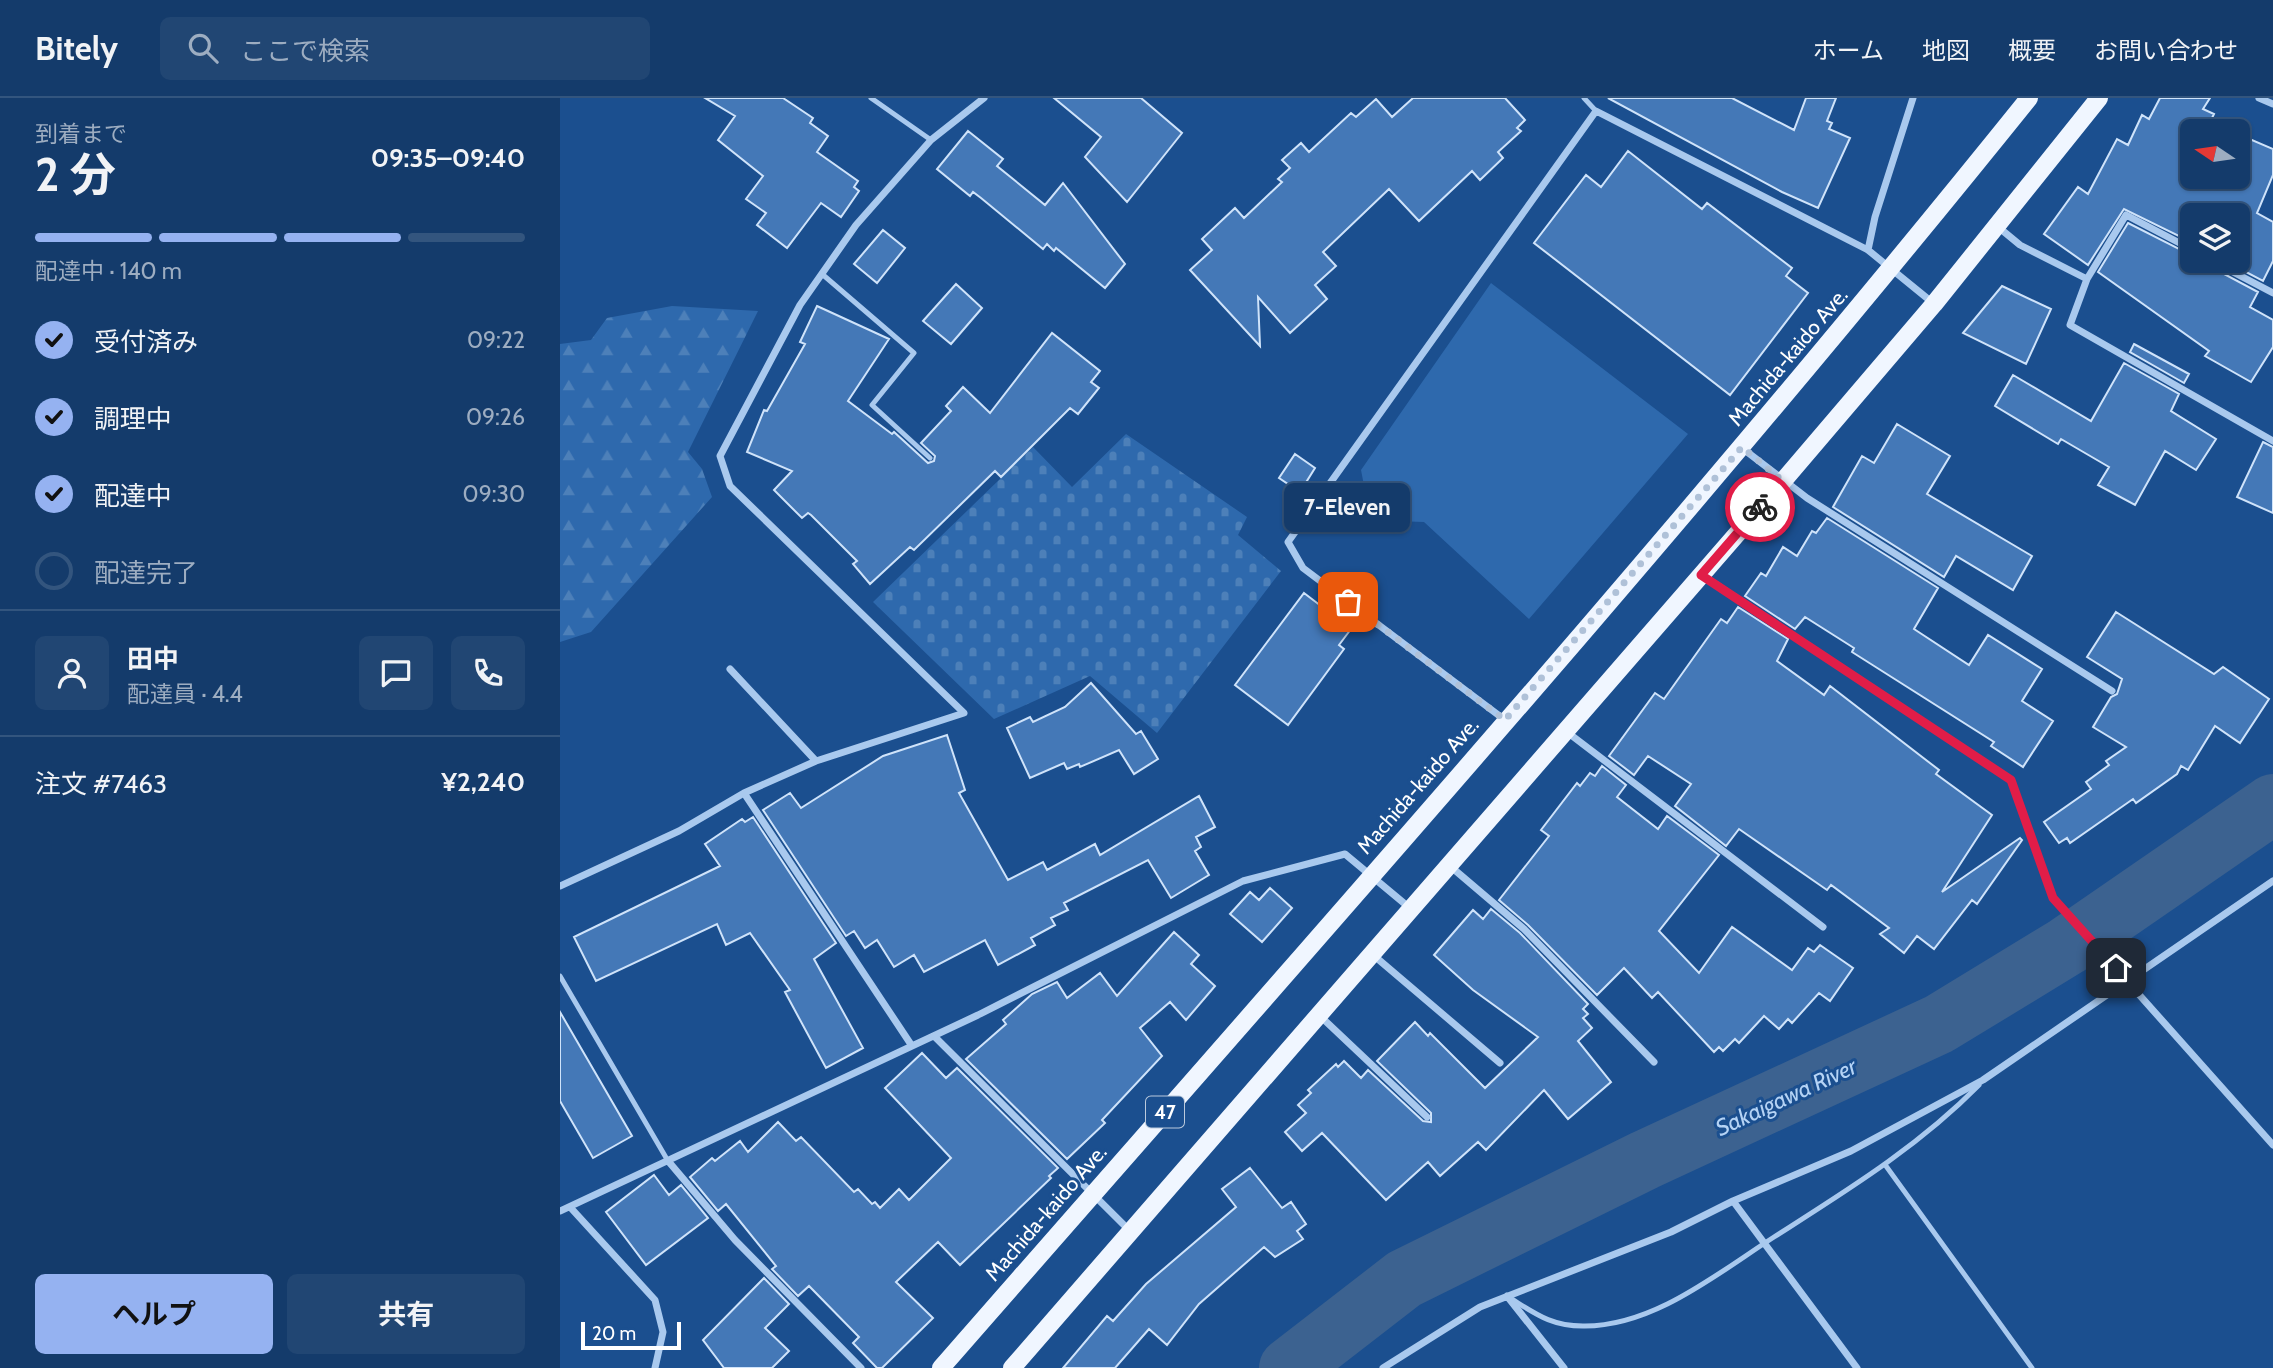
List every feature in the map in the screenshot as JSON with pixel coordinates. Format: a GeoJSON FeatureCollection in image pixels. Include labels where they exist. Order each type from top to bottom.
{"type":"FeatureCollection","features":[{"type":"Feature","properties":{"kind":"main road","name":"Machida-kaido Ave."},"geometry":{"type":"LineString","coordinates":[[941,1368],[1742,447],[2029,98]]}},
{"type":"Feature","properties":{"kind":"main road","name":"47"},"geometry":{"type":"LineString","coordinates":[[1012,1368],[1783,481],[1934,304],[2099,98]]}},
{"type":"Feature","properties":{"kind":"street"},"geometry":{"type":"LineString","coordinates":[[560,886],[678,831],[744,793],[816,761],[964,713],[730,486],[720,456],[800,305],[856,225],[931,141],[984,98]]}},
{"type":"Feature","properties":{"kind":"street"},"geometry":{"type":"LineString","coordinates":[[1868,250],[1875,217],[1913,98]]}},
{"type":"Feature","properties":{"kind":"street"},"geometry":{"type":"LineString","coordinates":[[2259,98],[2273,104]]}},
{"type":"Feature","properties":{"kind":"street"},"geometry":{"type":"LineString","coordinates":[[1505,720],[1303,568],[1288,542],[1596,111],[1868,250],[1934,304]]}},
{"type":"Feature","properties":{"kind":"street"},"geometry":{"type":"LineString","coordinates":[[2180,243],[2126,215],[2087,279],[2070,325],[2273,441]]}},
{"type":"Feature","properties":{"kind":"street"},"geometry":{"type":"LineString","coordinates":[[1996,226],[2020,245],[2087,279]]}},
{"type":"Feature","properties":{"kind":"street"},"geometry":{"type":"LineString","coordinates":[[2235,273],[2273,293]]}},
{"type":"Feature","properties":{"kind":"street"},"geometry":{"type":"LineString","coordinates":[[1742,447],[1783,481],[2112,691]]}},
{"type":"Feature","properties":{"kind":"street"},"geometry":{"type":"LineString","coordinates":[[1701,575],[2011,780],[2053,898],[2273,1145]]}},
{"type":"Feature","properties":{"kind":"street"},"geometry":{"type":"LineString","coordinates":[[730,669],[816,761]]}},
{"type":"Feature","properties":{"kind":"street"},"geometry":{"type":"LineString","coordinates":[[1565,731],[1823,927]]}},
{"type":"Feature","properties":{"kind":"street"},"geometry":{"type":"LineString","coordinates":[[744,793],[912,1046]]}},
{"type":"Feature","properties":{"kind":"street"},"geometry":{"type":"LineString","coordinates":[[560,1211],[934,1036],[1243,881],[1336,854],[1347,855],[1410,909]]}},
{"type":"Feature","properties":{"kind":"street"},"geometry":{"type":"LineString","coordinates":[[1448,865],[1524,929],[1654,1062]]}},
{"type":"Feature","properties":{"kind":"street"},"geometry":{"type":"LineString","coordinates":[[1382,1368],[1480,1307],[1671,1232],[1733,1201],[1851,1151],[1983,1080],[2273,881]]}},
{"type":"Feature","properties":{"kind":"street"},"geometry":{"type":"LineString","coordinates":[[1372,954],[1500,1063]]}},
{"type":"Feature","properties":{"kind":"street"},"geometry":{"type":"LineString","coordinates":[[1319,1015],[1427,1117]]}},
{"type":"Feature","properties":{"kind":"street"},"geometry":{"type":"LineString","coordinates":[[934,1036],[1131,1232]]}},
{"type":"Feature","properties":{"kind":"street"},"geometry":{"type":"LineString","coordinates":[[669,1162],[735,1240],[861,1368]]}},
{"type":"Feature","properties":{"kind":"street"},"geometry":{"type":"LineString","coordinates":[[1733,1201],[1857,1368]]}},
{"type":"Feature","properties":{"kind":"street"},"geometry":{"type":"LineString","coordinates":[[570,1207],[656,1300],[663,1332],[655,1368]]}},
{"type":"Feature","properties":{"kind":"street"},"geometry":{"type":"LineString","coordinates":[[1507,1296],[1564,1368]]}},
{"type":"Feature","properties":{"kind":"lane"},"geometry":{"type":"LineString","coordinates":[[871,98],[931,141]]}},
{"type":"Feature","properties":{"kind":"lane"},"geometry":{"type":"LineString","coordinates":[[1584,98],[1596,111]]}},
{"type":"Feature","properties":{"kind":"lane"},"geometry":{"type":"LineString","coordinates":[[822,274],[914,353],[872,405],[930,458]]}},
{"type":"Feature","properties":{"kind":"lane"},"geometry":{"type":"LineString","coordinates":[[560,976],[669,1162]]}},
{"type":"Feature","properties":{"kind":"lane"},"geometry":{"type":"LineString","coordinates":[[1507,1296],[1552,1324],[1585,1326],[1643,1313],[1690,1293],[1714,1280],[1764,1244],[1886,1166],[1949,1115],[1983,1080]]}},
{"type":"Feature","properties":{"kind":"lane"},"geometry":{"type":"LineString","coordinates":[[1886,1166],[2032,1368]]}},
{"type":"Feature","properties":{"kind":"green space"},"geometry":{"type":"Polygon","coordinates":[[[1491,283],[1688,434],[1529,619],[1424,522],[1395,521],[1367,501],[1361,470],[1491,283]]]}},
{"type":"Feature","properties":{"kind":"green space"},"geometry":{"type":"Polygon","coordinates":[[[672,306],[758,311],[688,452],[702,469],[712,497],[591,632],[560,642],[560,344],[591,340],[607,318],[672,306]]]}},
{"type":"Feature","properties":{"kind":"green space"},"geometry":{"type":"Polygon","coordinates":[[[1126,434],[1247,517],[1238,535],[1281,571],[1157,733],[1090,676],[994,719],[873,602],[1033,447],[1072,487],[1126,434]]]}},
{"type":"Feature","properties":{"kind":"building"},"geometry":{"type":"Polygon","coordinates":[[[705,98],[783,98],[813,118],[810,123],[828,136],[817,152],[858,181],[854,187],[859,191],[841,217],[821,203],[787,248],[757,225],[766,213],[746,199],[763,176],[718,140],[735,116],[705,98]]]}},
{"type":"Feature","properties":{"kind":"building"},"geometry":{"type":"Polygon","coordinates":[[[1054,98],[1141,98],[1182,133],[1127,202],[1085,157],[1101,137],[1054,98]]]}},
{"type":"Feature","properties":{"kind":"building"},"geometry":{"type":"Polygon","coordinates":[[[1413,98],[1505,98],[1525,120],[1517,128],[1521,131],[1498,152],[1503,158],[1480,180],[1472,171],[1419,221],[1389,189],[1323,252],[1336,266],[1315,285],[1327,299],[1290,333],[1258,297],[1260,346],[1190,270],[1212,250],[1202,239],[1235,208],[1244,218],[1282,182],[1278,179],[1290,168],[1282,160],[1301,143],[1309,152],[1351,113],[1356,117],[1376,99],[1392,117],[1413,98]]]}},
{"type":"Feature","properties":{"kind":"building"},"geometry":{"type":"Polygon","coordinates":[[[1608,98],[1732,98],[1794,130],[1806,98],[1836,98],[1827,121],[1832,123],[1829,129],[1850,138],[1818,208],[1782,192],[1608,98]]]}},
{"type":"Feature","properties":{"kind":"building"},"geometry":{"type":"Polygon","coordinates":[[[2160,98],[2210,98],[2203,109],[2214,114],[2212,119],[2180,119],[2180,189],[2250,189],[2250,139],[2273,149],[2273,175],[2257,213],[2273,222],[2273,261],[2263,281],[2248,273],[2250,273],[2250,203],[2180,203],[2180,237],[2124,209],[2088,265],[2044,234],[2078,187],[2088,194],[2117,139],[2128,145],[2142,115],[2149,119],[2160,98]]]}},
{"type":"Feature","properties":{"kind":"building"},"geometry":{"type":"Polygon","coordinates":[[[968,131],[1003,159],[997,166],[1045,205],[1063,183],[1125,264],[1105,288],[1056,248],[1054,251],[1047,244],[1043,249],[981,198],[973,192],[970,196],[937,169],[968,131]]]}},
{"type":"Feature","properties":{"kind":"building"},"geometry":{"type":"Polygon","coordinates":[[[1628,151],[1702,209],[1707,203],[1792,268],[1786,276],[1808,293],[1730,395],[1534,243],[1586,175],[1601,187],[1628,151]]]}},
{"type":"Feature","properties":{"kind":"building"},"geometry":{"type":"Polygon","coordinates":[[[2128,223],[2180,249],[2180,273],[2222,273],[2258,292],[2250,307],[2273,320],[2273,347],[2251,382],[2205,356],[2209,351],[2098,272],[2128,223]]]}},
{"type":"Feature","properties":{"kind":"building"},"geometry":{"type":"Polygon","coordinates":[[[883,230],[905,248],[877,283],[854,264],[883,230]]]}},
{"type":"Feature","properties":{"kind":"building"},"geometry":{"type":"Polygon","coordinates":[[[956,284],[982,308],[951,344],[923,321],[956,284]]]}},
{"type":"Feature","properties":{"kind":"building"},"geometry":{"type":"Polygon","coordinates":[[[2002,286],[2051,309],[2026,364],[1963,333],[2002,286]]]}},
{"type":"Feature","properties":{"kind":"building"},"geometry":{"type":"Polygon","coordinates":[[[817,306],[889,339],[848,401],[892,434],[894,432],[928,463],[934,461],[935,456],[921,443],[951,411],[946,406],[963,387],[990,413],[1052,333],[1100,371],[1091,382],[1099,388],[1078,414],[1070,408],[1001,477],[995,471],[914,550],[910,547],[870,584],[853,564],[857,561],[811,515],[808,513],[802,518],[774,490],[792,471],[747,452],[764,410],[767,411],[805,344],[800,342],[817,306]]]}},
{"type":"Feature","properties":{"kind":"building"},"geometry":{"type":"Polygon","coordinates":[[[2134,344],[2189,374],[2184,383],[2130,352],[2134,344]]]}},
{"type":"Feature","properties":{"kind":"building"},"geometry":{"type":"Polygon","coordinates":[[[2124,363],[2179,394],[2171,411],[2216,439],[2196,470],[2165,451],[2135,505],[2098,485],[2109,467],[2061,439],[2058,444],[1995,406],[2013,375],[2091,421],[2124,363]]]}},
{"type":"Feature","properties":{"kind":"building"},"geometry":{"type":"Polygon","coordinates":[[[1897,424],[1950,456],[1927,494],[2032,556],[2013,590],[1956,556],[1944,577],[1833,507],[1862,456],[1874,463],[1897,424]]]}},
{"type":"Feature","properties":{"kind":"building"},"geometry":{"type":"Polygon","coordinates":[[[2263,442],[2273,447],[2273,513],[2237,497],[2263,442]]]}},
{"type":"Feature","properties":{"kind":"building"},"geometry":{"type":"Polygon","coordinates":[[[1295,454],[1315,468],[1300,492],[1279,478],[1295,454]]]}},
{"type":"Feature","properties":{"kind":"building"},"geometry":{"type":"Polygon","coordinates":[[[1827,518],[1938,588],[1914,629],[1969,665],[1988,635],[2042,669],[2022,701],[2053,721],[2023,767],[1991,746],[1994,742],[1852,652],[1854,648],[1805,617],[1795,629],[1745,596],[1761,573],[1766,576],[1783,547],[1797,556],[1812,531],[1816,533],[1827,518]]]}},
{"type":"Feature","properties":{"kind":"building"},"geometry":{"type":"Polygon","coordinates":[[[1304,593],[1351,629],[1339,645],[1344,649],[1288,725],[1235,685],[1304,593]]]}},
{"type":"Feature","properties":{"kind":"building"},"geometry":{"type":"Polygon","coordinates":[[[1738,607],[1788,639],[1777,661],[1824,695],[1830,686],[1939,770],[1936,774],[1992,815],[1942,892],[2020,838],[2022,840],[1977,904],[1972,900],[1934,949],[1917,936],[1904,953],[1880,934],[1889,928],[1831,885],[1827,890],[1739,829],[1726,846],[1675,806],[1691,784],[1648,756],[1634,775],[1609,756],[1655,693],[1664,699],[1721,619],[1727,623],[1738,607]]]}},
{"type":"Feature","properties":{"kind":"building"},"geometry":{"type":"Polygon","coordinates":[[[2116,612],[2214,674],[2223,667],[2269,699],[2240,743],[2215,726],[2188,770],[2181,766],[2177,774],[2136,803],[2133,799],[2070,843],[2067,838],[2059,843],[2044,822],[2091,789],[2086,782],[2109,765],[2106,761],[2126,747],[2093,727],[2111,697],[2117,694],[2122,679],[2087,657],[2116,612]]]}},
{"type":"Feature","properties":{"kind":"building"},"geometry":{"type":"Polygon","coordinates":[[[1091,683],[1136,734],[1141,731],[1158,759],[1134,774],[1119,750],[1080,767],[1079,764],[1067,769],[1064,763],[1030,778],[1007,728],[1030,717],[1033,722],[1065,707],[1091,683]]]}},
{"type":"Feature","properties":{"kind":"building"},"geometry":{"type":"Polygon","coordinates":[[[947,735],[965,790],[959,793],[1008,880],[1043,862],[1047,870],[1095,844],[1100,855],[1199,796],[1215,827],[1196,837],[1201,847],[1195,851],[1209,875],[1171,898],[1148,860],[1064,903],[1068,910],[1051,918],[1055,925],[1031,938],[1035,945],[998,965],[985,940],[924,972],[914,955],[894,967],[877,940],[865,948],[854,931],[846,936],[763,810],[790,793],[801,808],[883,756],[947,735]]]}},
{"type":"Feature","properties":{"kind":"building"},"geometry":{"type":"Polygon","coordinates":[[[1602,766],[1626,785],[1617,797],[1658,829],[1667,816],[1719,855],[1659,931],[1699,973],[1732,927],[1792,970],[1808,948],[1814,952],[1820,945],[1853,968],[1830,1001],[1819,993],[1792,1023],[1788,1019],[1779,1029],[1764,1016],[1739,1043],[1735,1039],[1723,1051],[1719,1047],[1714,1052],[1658,992],[1652,998],[1624,968],[1597,995],[1528,925],[1499,900],[1549,836],[1541,830],[1577,783],[1580,786],[1590,773],[1595,776],[1602,766]]]}},
{"type":"Feature","properties":{"kind":"building"},"geometry":{"type":"Polygon","coordinates":[[[753,817],[836,943],[814,959],[863,1048],[826,1068],[785,992],[790,990],[750,933],[726,945],[717,924],[596,981],[574,937],[720,866],[705,844],[742,819],[745,822],[753,817]]]}},
{"type":"Feature","properties":{"kind":"building"},"geometry":{"type":"Polygon","coordinates":[[[1270,888],[1292,908],[1262,942],[1230,914],[1250,892],[1259,900],[1270,888]]]}},
{"type":"Feature","properties":{"kind":"building"},"geometry":{"type":"Polygon","coordinates":[[[1491,909],[1520,933],[1588,1004],[1583,1009],[1588,1014],[1583,1018],[1592,1028],[1578,1041],[1611,1082],[1568,1119],[1544,1090],[1486,1150],[1478,1142],[1440,1176],[1428,1162],[1386,1200],[1322,1133],[1302,1151],[1285,1132],[1306,1113],[1298,1105],[1311,1093],[1308,1090],[1336,1064],[1338,1067],[1344,1061],[1361,1078],[1368,1070],[1423,1121],[1431,1122],[1431,1113],[1377,1061],[1415,1022],[1428,1036],[1430,1033],[1485,1088],[1538,1037],[1473,990],[1434,955],[1473,910],[1483,919],[1491,909]]]}},
{"type":"Feature","properties":{"kind":"building"},"geometry":{"type":"Polygon","coordinates":[[[1174,932],[1199,955],[1191,964],[1215,986],[1186,1020],[1170,1002],[1140,1028],[1162,1056],[1102,1120],[1105,1123],[1067,1159],[966,1059],[1006,1024],[1003,1020],[1032,994],[1057,982],[1067,998],[1100,973],[1117,996],[1174,932]]]}},
{"type":"Feature","properties":{"kind":"building"},"geometry":{"type":"Polygon","coordinates":[[[560,1012],[632,1136],[593,1158],[560,1101],[560,1012]]]}},
{"type":"Feature","properties":{"kind":"building"},"geometry":{"type":"Polygon","coordinates":[[[922,1053],[946,1078],[957,1068],[1058,1168],[1049,1176],[1051,1178],[960,1265],[938,1242],[896,1282],[933,1318],[882,1368],[877,1368],[853,1343],[859,1337],[809,1286],[798,1296],[772,1269],[776,1266],[726,1204],[718,1211],[690,1177],[712,1158],[715,1161],[740,1141],[748,1152],[778,1122],[796,1141],[801,1137],[854,1192],[858,1189],[872,1204],[875,1202],[880,1208],[899,1189],[909,1200],[951,1158],[885,1088],[922,1053]]]}},
{"type":"Feature","properties":{"kind":"building"},"geometry":{"type":"Polygon","coordinates":[[[1250,1168],[1282,1208],[1291,1202],[1306,1224],[1297,1231],[1303,1239],[1275,1257],[1264,1247],[1199,1304],[1167,1345],[1149,1329],[1115,1368],[1063,1368],[1107,1316],[1113,1321],[1146,1284],[1236,1207],[1222,1189],[1250,1168]]]}},
{"type":"Feature","properties":{"kind":"building"},"geometry":{"type":"Polygon","coordinates":[[[654,1175],[669,1195],[681,1185],[708,1218],[646,1265],[606,1212],[654,1175]]]}},
{"type":"Feature","properties":{"kind":"building"},"geometry":{"type":"Polygon","coordinates":[[[764,1278],[789,1304],[765,1328],[789,1351],[772,1368],[724,1368],[703,1340],[764,1278]]]}},
{"type":"Feature","properties":{"kind":"waterway","name":"Sakaigawa River"},"geometry":{"type":"LineString","coordinates":[[1289,1368],[1404,1279],[1645,1160],[1939,1024],[2067,946],[2273,804]]}},
{"type":"Feature","properties":{"kind":"way so far"},"geometry":{"type":"LineString","coordinates":[[1348,602],[1505,720],[1742,447],[1783,481],[1760,507]]}},
{"type":"Feature","properties":{"kind":"place","name":"7-Eleven"},"geometry":{"type":"Point","coordinates":[1348,602]}},
{"type":"Feature","properties":{"kind":"route"},"geometry":{"type":"LineString","coordinates":[[1760,507],[1701,575],[2011,780],[2051,885],[2053,898],[2116,968]]}}]}
